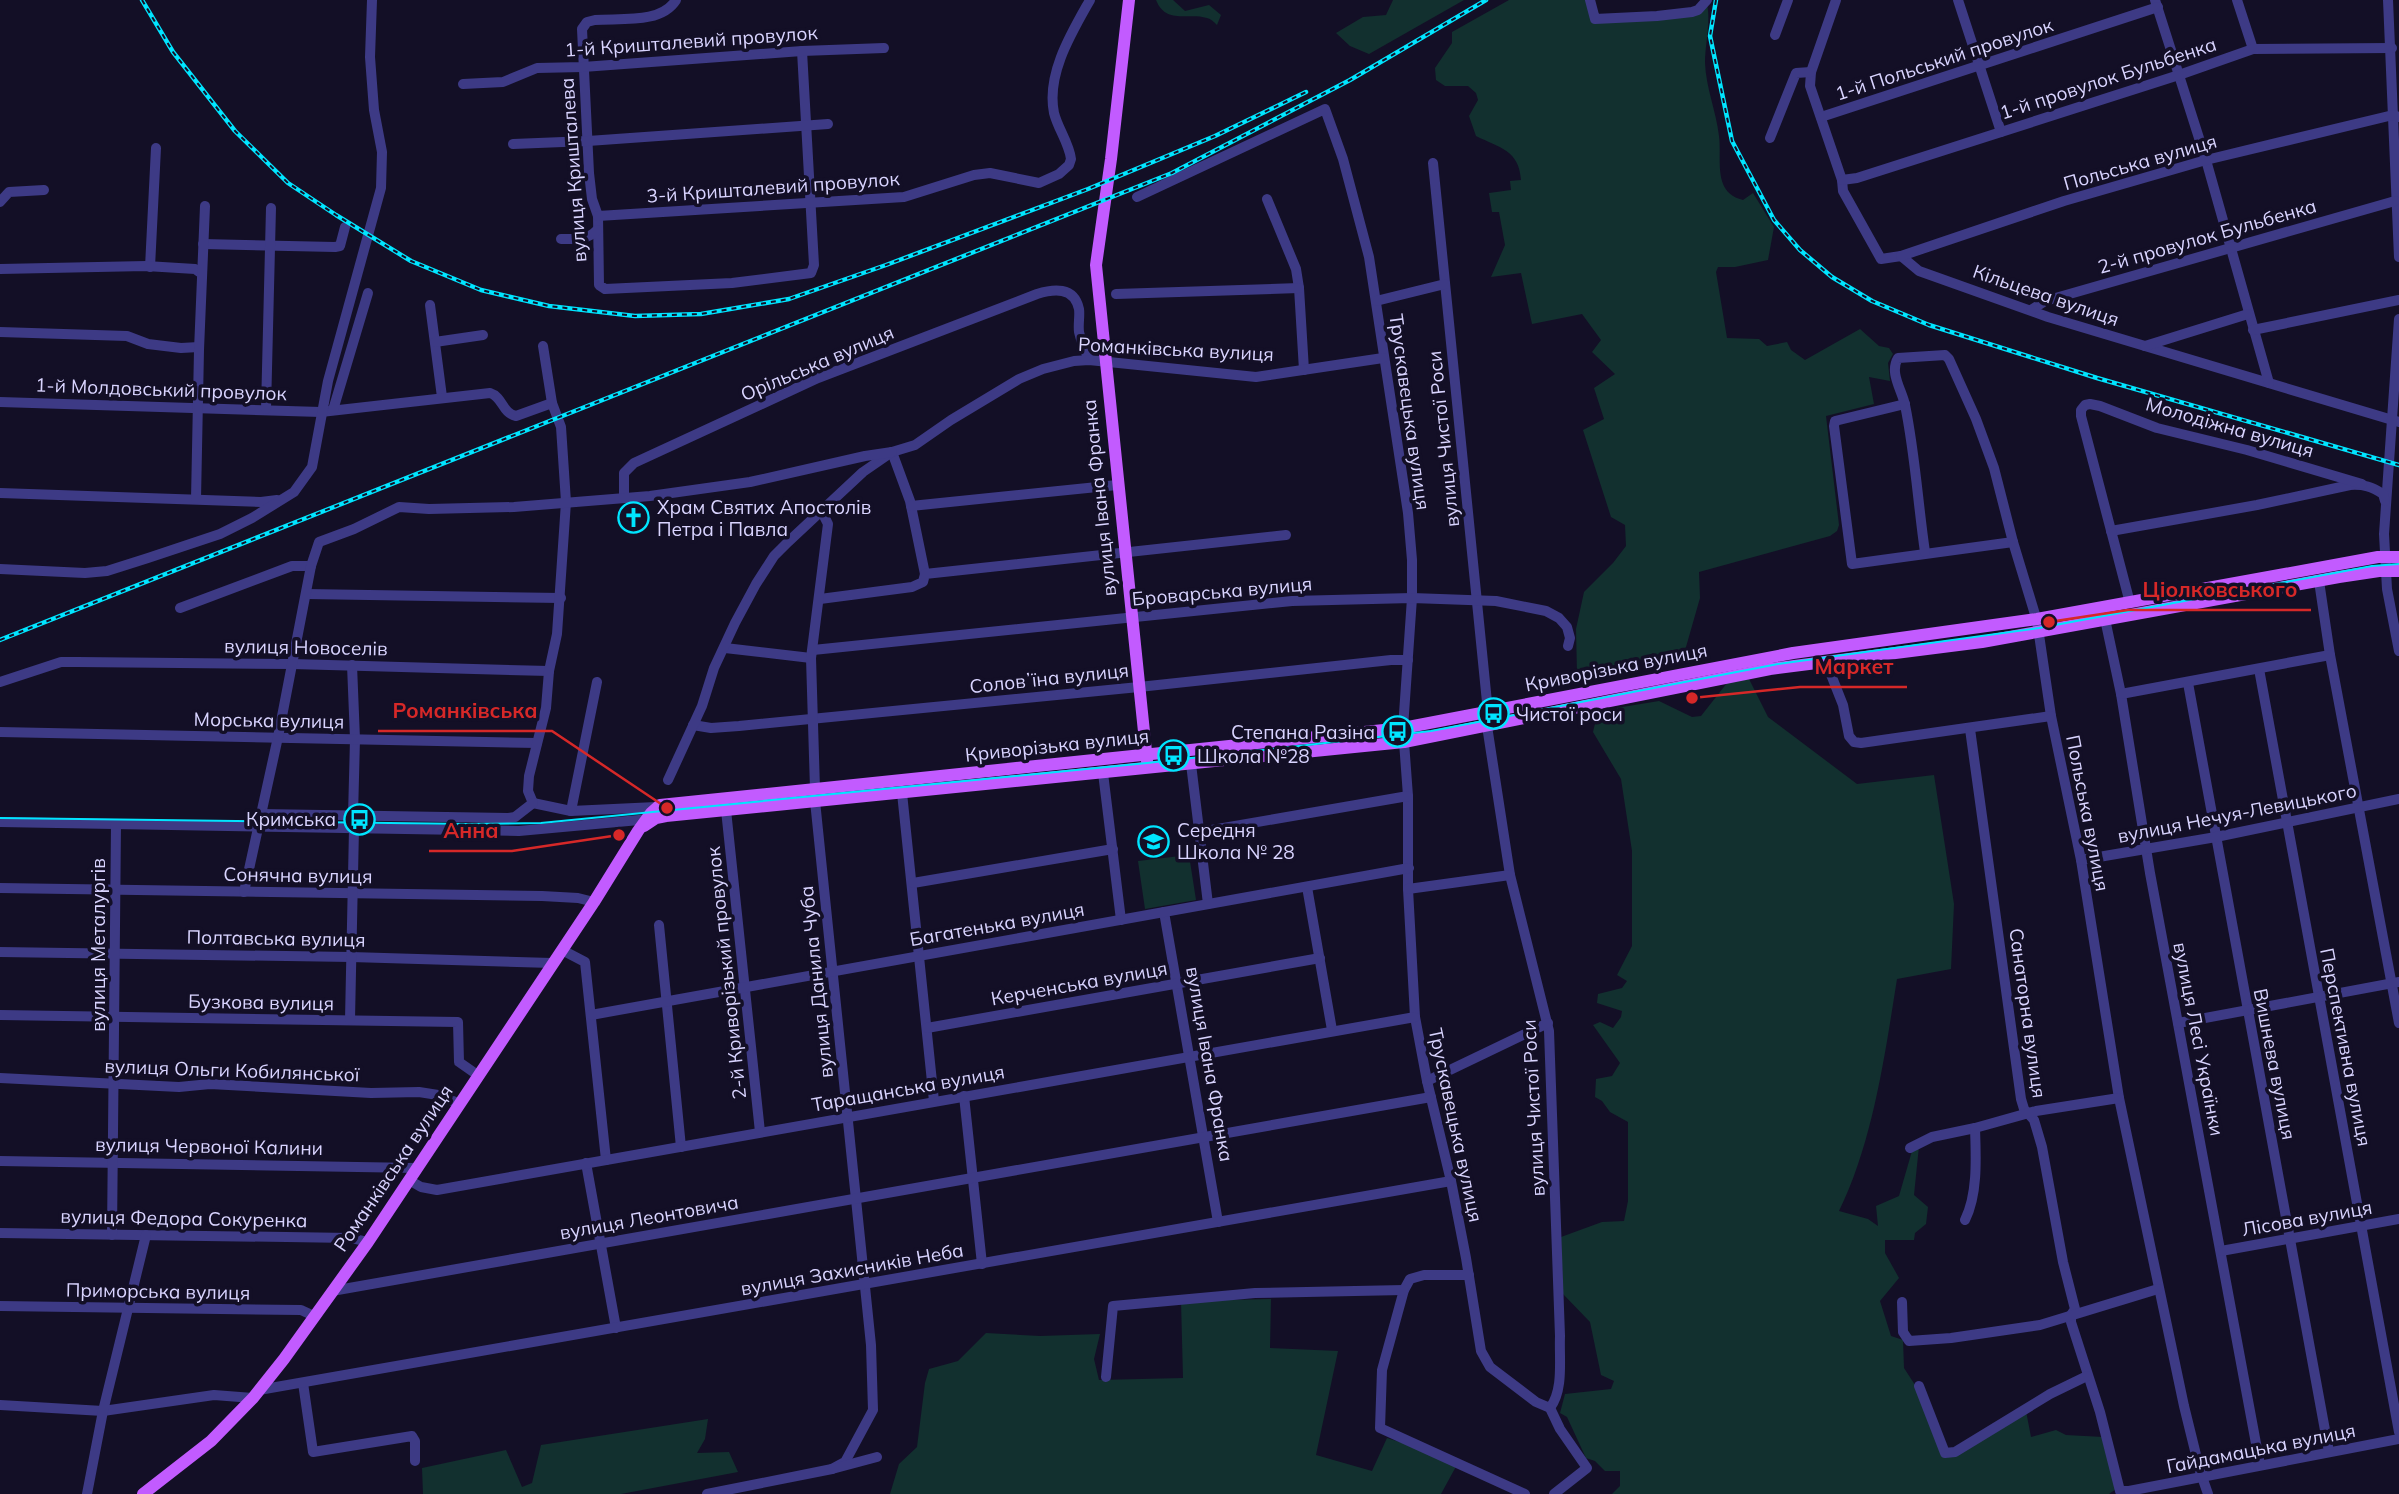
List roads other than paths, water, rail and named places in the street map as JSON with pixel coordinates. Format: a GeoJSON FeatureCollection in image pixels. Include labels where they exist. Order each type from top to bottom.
{"type":"FeatureCollection","features":[{"type":"Feature","properties":{"kind":"main road","name":"вулиця Івана Франка"},"geometry":{"type":"LineString","coordinates":[[1129,0],[1096,265],[1147,769]]}},
{"type":"Feature","properties":{"kind":"main road","name":"Криворізька вулиця"},"geometry":{"type":"LineString","coordinates":[[638,831],[666,803],[902,793],[1404,743],[1770,669],[2038,626],[2130,603],[2393,556]]}},
{"type":"Feature","properties":{"kind":"main road","name":"Криворізька вулиця"},"geometry":{"type":"LineString","coordinates":[[653,815],[726,810],[815,795],[1146,755],[1404,728],[1793,653],[2105,619],[2319,581],[2393,571]]}},
{"type":"Feature","properties":{"kind":"main road","name":"Романківська вулиця"},"geometry":{"type":"LineString","coordinates":[[143,1494],[211,1441],[256,1394],[368,1242],[594,902],[638,831]]}},
{"type":"Feature","properties":{"kind":"street"},"geometry":{"type":"LineString","coordinates":[[0,569],[85,573],[107,571],[220,534],[252,518],[294,492],[312,467],[381,188],[382,152],[374,110],[371,70],[372,0]]}},
{"type":"Feature","properties":{"kind":"street","name":"вулиця Кришталева"},"geometry":{"type":"LineString","coordinates":[[676,0],[669,10],[657,15],[587,22],[581,36],[592,199],[598,216],[599,285],[613,290],[732,283],[811,273],[814,265],[811,202]]}},
{"type":"Feature","properties":{"kind":"street","name":"3-й Кришталевий провулок"},"geometry":{"type":"LineString","coordinates":[[598,216],[904,197],[974,175],[990,173],[1039,183],[1048,181],[1069,164],[1071,155],[1056,122],[1052,93],[1071,35],[1090,0]]}},
{"type":"Feature","properties":{"kind":"street"},"geometry":{"type":"LineString","coordinates":[[1590,0],[1595,19],[1692,12],[1698,10],[1707,0]]}},
{"type":"Feature","properties":{"kind":"street"},"geometry":{"type":"LineString","coordinates":[[1775,35],[1788,0]]}},
{"type":"Feature","properties":{"kind":"street","name":"Кільцева вулиця"},"geometry":{"type":"LineString","coordinates":[[1836,0],[1811,72],[1810,86],[1842,180],[1843,191],[1881,259],[1901,256],[1919,271],[2031,310],[2396,421]]}},
{"type":"Feature","properties":{"kind":"street"},"geometry":{"type":"LineString","coordinates":[[1958,0],[2001,132]]}},
{"type":"Feature","properties":{"kind":"street"},"geometry":{"type":"LineString","coordinates":[[2237,0],[2253,48]]}},
{"type":"Feature","properties":{"kind":"street"},"geometry":{"type":"LineString","coordinates":[[2388,0],[2396,116],[2395,201],[2399,257]]}},
{"type":"Feature","properties":{"kind":"street"},"geometry":{"type":"LineString","coordinates":[[2157,4],[2206,160],[2269,383]]}},
{"type":"Feature","properties":{"kind":"street","name":"1-й Польський провулок"},"geometry":{"type":"LineString","coordinates":[[1821,117],[1980,66],[2157,4]]}},
{"type":"Feature","properties":{"kind":"street","name":"1-й Кришталевий провулок"},"geometry":{"type":"LineString","coordinates":[[463,84],[503,82],[537,68],[884,48]]}},
{"type":"Feature","properties":{"kind":"street","name":"1-й провулок Бульбенка"},"geometry":{"type":"LineString","coordinates":[[1842,180],[1857,178],[2179,75],[2253,48],[2392,48]]}},
{"type":"Feature","properties":{"kind":"street"},"geometry":{"type":"LineString","coordinates":[[802,51],[811,202]]}},
{"type":"Feature","properties":{"kind":"street","name":"Кільцева вулиця"},"geometry":{"type":"LineString","coordinates":[[1770,138],[1796,73],[1811,72]]}},
{"type":"Feature","properties":{"kind":"street","name":"Трускавецька вулиця"},"geometry":{"type":"LineString","coordinates":[[1138,197],[1325,108],[1343,159],[1369,257],[1408,513],[1412,598],[1404,728]]}},
{"type":"Feature","properties":{"kind":"street","name":"Польська вулиця"},"geometry":{"type":"LineString","coordinates":[[1901,256],[2064,201],[2206,160],[2396,116]]}},
{"type":"Feature","properties":{"kind":"street"},"geometry":{"type":"LineString","coordinates":[[513,144],[828,124]]}},
{"type":"Feature","properties":{"kind":"street"},"geometry":{"type":"LineString","coordinates":[[150,267],[156,148]]}},
{"type":"Feature","properties":{"kind":"street","name":"вулиця Чистої Роси"},"geometry":{"type":"LineString","coordinates":[[1433,163],[1488,712]]}},
{"type":"Feature","properties":{"kind":"street"},"geometry":{"type":"LineString","coordinates":[[0,202],[9,192],[44,190]]}},
{"type":"Feature","properties":{"kind":"street"},"geometry":{"type":"LineString","coordinates":[[1268,199],[1296,269],[1304,370]]}},
{"type":"Feature","properties":{"kind":"street","name":"2-й провулок Бульбенка"},"geometry":{"type":"LineString","coordinates":[[2031,310],[2045,301],[2395,201]]}},
{"type":"Feature","properties":{"kind":"street"},"geometry":{"type":"LineString","coordinates":[[196,499],[200,270],[205,206]]}},
{"type":"Feature","properties":{"kind":"street"},"geometry":{"type":"LineString","coordinates":[[266,409],[271,208]]}},
{"type":"Feature","properties":{"kind":"street"},"geometry":{"type":"LineString","coordinates":[[203,244],[340,246],[345,227]]}},
{"type":"Feature","properties":{"kind":"street"},"geometry":{"type":"LineString","coordinates":[[561,239],[591,236],[597,230]]}},
{"type":"Feature","properties":{"kind":"street"},"geometry":{"type":"LineString","coordinates":[[1915,266],[1919,251]]}},
{"type":"Feature","properties":{"kind":"street"},"geometry":{"type":"LineString","coordinates":[[0,269],[90,266],[200,270]]}},
{"type":"Feature","properties":{"kind":"street"},"geometry":{"type":"LineString","coordinates":[[1376,301],[1445,284]]}},
{"type":"Feature","properties":{"kind":"street"},"geometry":{"type":"LineString","coordinates":[[1116,294],[1299,288]]}},
{"type":"Feature","properties":{"kind":"street","name":"Орільська вулиця"},"geometry":{"type":"LineString","coordinates":[[624,497],[624,473],[634,463],[818,378],[1054,289],[1062,289],[1076,302],[1080,334],[1089,360]]}},
{"type":"Feature","properties":{"kind":"street"},"geometry":{"type":"LineString","coordinates":[[327,411],[368,293]]}},
{"type":"Feature","properties":{"kind":"street"},"geometry":{"type":"LineString","coordinates":[[2253,330],[2399,300]]}},
{"type":"Feature","properties":{"kind":"street"},"geometry":{"type":"LineString","coordinates":[[430,305],[442,397]]}},
{"type":"Feature","properties":{"kind":"street"},"geometry":{"type":"LineString","coordinates":[[2145,346],[2248,314]]}},
{"type":"Feature","properties":{"kind":"street"},"geometry":{"type":"LineString","coordinates":[[2399,319],[2396,421],[2385,502],[2384,534],[2393,556],[2393,571],[2387,589],[2399,651]]}},
{"type":"Feature","properties":{"kind":"street"},"geometry":{"type":"LineString","coordinates":[[0,332],[121,335],[131,336],[148,344],[199,347]]}},
{"type":"Feature","properties":{"kind":"street"},"geometry":{"type":"LineString","coordinates":[[435,342],[483,335]]}},
{"type":"Feature","properties":{"kind":"street"},"geometry":{"type":"LineString","coordinates":[[543,346],[552,403],[561,427],[566,502],[557,634],[549,671],[546,708],[529,776],[529,799],[533,803],[571,811],[653,815]]}},
{"type":"Feature","properties":{"kind":"street","name":"Польська вулиця"},"geometry":{"type":"LineString","coordinates":[[1905,404],[1896,379],[1894,364],[1898,358],[1945,355],[1976,419],[1994,468],[2038,626],[2051,716],[2081,860],[2119,1098],[2158,1289],[2208,1494]]}},
{"type":"Feature","properties":{"kind":"street","name":"Романківська вулиця"},"geometry":{"type":"LineString","coordinates":[[667,780],[724,648],[756,584],[774,556],[863,472],[892,452],[915,445],[1019,379],[1074,361],[1105,361],[1256,377],[1383,358]]}},
{"type":"Feature","properties":{"kind":"street","name":"1-й Молдовський провулок"},"geometry":{"type":"LineString","coordinates":[[0,401],[327,411],[442,397],[494,394],[504,410],[516,416],[552,403]]}},
{"type":"Feature","properties":{"kind":"street"},"geometry":{"type":"LineString","coordinates":[[1925,552],[1905,404],[1835,421],[1852,564],[2013,542]]}},
{"type":"Feature","properties":{"kind":"street","name":"Молодіжна вулиця"},"geometry":{"type":"LineString","coordinates":[[2130,603],[2081,416],[2081,410],[2090,404],[2157,428],[2247,450],[2362,484]]}},
{"type":"Feature","properties":{"kind":"street"},"geometry":{"type":"LineString","coordinates":[[244,892],[278,737],[311,566],[319,542],[354,529],[399,507],[514,507],[624,497],[750,482],[892,452],[912,506],[925,574],[923,582],[912,587],[820,599]]}},
{"type":"Feature","properties":{"kind":"street"},"geometry":{"type":"LineString","coordinates":[[2111,531],[2362,484],[2383,494],[2385,502]]}},
{"type":"Feature","properties":{"kind":"street"},"geometry":{"type":"LineString","coordinates":[[912,506],[1117,485]]}},
{"type":"Feature","properties":{"kind":"street"},"geometry":{"type":"LineString","coordinates":[[0,493],[261,502],[281,499]]}},
{"type":"Feature","properties":{"kind":"street","name":"вулиця Данила Чуба"},"geometry":{"type":"LineString","coordinates":[[822,512],[828,524],[812,654],[815,795],[872,1345],[873,1410],[845,1462],[832,1469]]}},
{"type":"Feature","properties":{"kind":"street"},"geometry":{"type":"LineString","coordinates":[[925,574],[1286,535]]}},
{"type":"Feature","properties":{"kind":"street"},"geometry":{"type":"LineString","coordinates":[[180,608],[292,566],[311,566]]}},
{"type":"Feature","properties":{"kind":"street"},"geometry":{"type":"LineString","coordinates":[[2319,581],[2330,655],[2395,983],[2399,1023]]}},
{"type":"Feature","properties":{"kind":"street"},"geometry":{"type":"LineString","coordinates":[[306,594],[561,598]]}},
{"type":"Feature","properties":{"kind":"street","name":"Броварська вулиця"},"geometry":{"type":"LineString","coordinates":[[724,648],[812,654],[1292,601],[1412,598],[1477,599],[1546,611],[1559,618],[1567,627],[1570,638],[1568,646]]}},
{"type":"Feature","properties":{"kind":"street","name":"вулиця Лесі Українки"},"geometry":{"type":"LineString","coordinates":[[2105,619],[2121,694],[2178,1023],[2260,1465]]}},
{"type":"Feature","properties":{"kind":"street"},"geometry":{"type":"LineString","coordinates":[[2121,694],[2330,655]]}},
{"type":"Feature","properties":{"kind":"street","name":"Соловʼїна вулиця"},"geometry":{"type":"LineString","coordinates":[[693,724],[712,728],[1408,660]]}},
{"type":"Feature","properties":{"kind":"street","name":"вулиця Новоселів"},"geometry":{"type":"LineString","coordinates":[[0,682],[61,662],[352,665],[549,671]]}},
{"type":"Feature","properties":{"kind":"street"},"geometry":{"type":"LineString","coordinates":[[1826,662],[1843,705],[1849,736],[1854,742],[1970,729],[2051,716]]}},
{"type":"Feature","properties":{"kind":"street"},"geometry":{"type":"LineString","coordinates":[[352,665],[354,816]]}},
{"type":"Feature","properties":{"kind":"street","name":"Перспективна вулиця"},"geometry":{"type":"LineString","coordinates":[[2259,669],[2399,1432]]}},
{"type":"Feature","properties":{"kind":"street"},"geometry":{"type":"LineString","coordinates":[[571,811],[597,682]]}},
{"type":"Feature","properties":{"kind":"street","name":"Вишнева вулиця"},"geometry":{"type":"LineString","coordinates":[[2188,683],[2329,1452]]}},
{"type":"Feature","properties":{"kind":"street","name":"вулиця Чистої Роси"},"geometry":{"type":"LineString","coordinates":[[1487,726],[1510,875],[1548,1023],[1560,1336],[1559,1387],[1556,1400],[1550,1408]]}},
{"type":"Feature","properties":{"kind":"street","name":"Санаторна вулиця"},"geometry":{"type":"LineString","coordinates":[[1970,729],[2021,1100],[2034,1120],[2042,1147],[2063,1262],[2076,1308],[2071,1315],[2122,1492]]}},
{"type":"Feature","properties":{"kind":"street","name":"Морська вулиця"},"geometry":{"type":"LineString","coordinates":[[0,732],[537,743]]}},
{"type":"Feature","properties":{"kind":"street","name":"Трускавецька вулиця"},"geometry":{"type":"LineString","coordinates":[[1404,743],[1408,796],[1408,890],[1416,1017],[1427,1082],[1451,1181],[1481,1351],[1490,1367],[1536,1402],[1550,1408]]}},
{"type":"Feature","properties":{"kind":"street"},"geometry":{"type":"LineString","coordinates":[[1191,764],[1208,904]]}},
{"type":"Feature","properties":{"kind":"street"},"geometry":{"type":"LineString","coordinates":[[1103,773],[1121,920]]}},
{"type":"Feature","properties":{"kind":"street"},"geometry":{"type":"LineString","coordinates":[[902,793],[934,1101]]}},
{"type":"Feature","properties":{"kind":"street"},"geometry":{"type":"LineString","coordinates":[[1200,832],[1408,796]]}},
{"type":"Feature","properties":{"kind":"street","name":"вулиця Нечуя-Левицького"},"geometry":{"type":"LineString","coordinates":[[2081,860],[2216,837],[2399,799]]}},
{"type":"Feature","properties":{"kind":"street"},"geometry":{"type":"LineString","coordinates":[[261,814],[508,818],[515,817],[533,803]]}},
{"type":"Feature","properties":{"kind":"street","name":"2-й Криворізький провулок"},"geometry":{"type":"LineString","coordinates":[[726,810],[760,1132]]}},
{"type":"Feature","properties":{"kind":"street","name":"Криворізька вулиця"},"geometry":{"type":"LineString","coordinates":[[0,822],[519,831],[653,815]]}},
{"type":"Feature","properties":{"kind":"street","name":"вулиця Металургів"},"geometry":{"type":"LineString","coordinates":[[112,1235],[116,824]]}},
{"type":"Feature","properties":{"kind":"street"},"geometry":{"type":"LineString","coordinates":[[350,1020],[354,828]]}},
{"type":"Feature","properties":{"kind":"street"},"geometry":{"type":"LineString","coordinates":[[913,883],[1113,849]]}},
{"type":"Feature","properties":{"kind":"street","name":"Багатенька вулиця"},"geometry":{"type":"LineString","coordinates":[[591,1015],[1409,868]]}},
{"type":"Feature","properties":{"kind":"street"},"geometry":{"type":"LineString","coordinates":[[1408,890],[1510,875]]}},
{"type":"Feature","properties":{"kind":"street"},"geometry":{"type":"LineString","coordinates":[[1307,887],[1332,1030]]}},
{"type":"Feature","properties":{"kind":"street","name":"Сонячна вулиця"},"geometry":{"type":"LineString","coordinates":[[0,888],[542,896],[594,902]]}},
{"type":"Feature","properties":{"kind":"street","name":"вулиця Івана Франка"},"geometry":{"type":"LineString","coordinates":[[1164,912],[1218,1222]]}},
{"type":"Feature","properties":{"kind":"street"},"geometry":{"type":"LineString","coordinates":[[659,925],[681,1147]]}},
{"type":"Feature","properties":{"kind":"street"},"geometry":{"type":"LineString","coordinates":[[562,950],[585,962],[606,1160]]}},
{"type":"Feature","properties":{"kind":"street","name":"Полтавська вулиця"},"geometry":{"type":"LineString","coordinates":[[0,952],[552,963]]}},
{"type":"Feature","properties":{"kind":"street","name":"Керченська вулиця"},"geometry":{"type":"LineString","coordinates":[[927,1027],[1320,958]]}},
{"type":"Feature","properties":{"kind":"street"},"geometry":{"type":"LineString","coordinates":[[2178,1023],[2395,983]]}},
{"type":"Feature","properties":{"kind":"street","name":"Бузкова вулиця"},"geometry":{"type":"LineString","coordinates":[[0,1015],[458,1022],[459,1062],[479,1076]]}},
{"type":"Feature","properties":{"kind":"street","name":"Таращанська вулиця"},"geometry":{"type":"LineString","coordinates":[[409,1180],[421,1187],[437,1190],[1416,1017]]}},
{"type":"Feature","properties":{"kind":"street"},"geometry":{"type":"LineString","coordinates":[[1427,1082],[1548,1023]]}},
{"type":"Feature","properties":{"kind":"street","name":"вулиця Ольги Кобилянської"},"geometry":{"type":"LineString","coordinates":[[0,1078],[179,1087],[210,1084],[371,1093],[419,1092],[438,1095],[460,1104]]}},
{"type":"Feature","properties":{"kind":"street"},"geometry":{"type":"LineString","coordinates":[[964,1096],[982,1264]]}},
{"type":"Feature","properties":{"kind":"street","name":"вулиця Леонтовича"},"geometry":{"type":"LineString","coordinates":[[332,1291],[1431,1097]]}},
{"type":"Feature","properties":{"kind":"street"},"geometry":{"type":"LineString","coordinates":[[1910,1148],[1933,1137],[2029,1115],[2036,1111],[2119,1098]]}},
{"type":"Feature","properties":{"kind":"street"},"geometry":{"type":"LineString","coordinates":[[1965,1220],[1969,1213],[1975,1169],[1975,1128]]}},
{"type":"Feature","properties":{"kind":"street","name":"вулиця Червоної Калини"},"geometry":{"type":"LineString","coordinates":[[0,1161],[417,1168]]}},
{"type":"Feature","properties":{"kind":"street"},"geometry":{"type":"LineString","coordinates":[[586,1164],[616,1328]]}},
{"type":"Feature","properties":{"kind":"street","name":"вулиця Захисників Неба"},"geometry":{"type":"LineString","coordinates":[[0,1405],[103,1411],[214,1395],[256,1394],[303,1383],[1451,1181]]}},
{"type":"Feature","properties":{"kind":"street","name":"Лісова вулиця"},"geometry":{"type":"LineString","coordinates":[[2221,1251],[2399,1219]]}},
{"type":"Feature","properties":{"kind":"street","name":"вулиця Федора Сокуренка"},"geometry":{"type":"LineString","coordinates":[[0,1233],[351,1238],[368,1242]]}},
{"type":"Feature","properties":{"kind":"street"},"geometry":{"type":"LineString","coordinates":[[87,1494],[103,1411],[146,1236]]}},
{"type":"Feature","properties":{"kind":"street"},"geometry":{"type":"LineString","coordinates":[[1469,1275],[1424,1275],[1410,1279],[1404,1290],[1381,1370],[1380,1428],[1525,1494]]}},
{"type":"Feature","properties":{"kind":"street"},"geometry":{"type":"LineString","coordinates":[[1902,1302],[1903,1332],[1909,1341],[2018,1329],[2158,1289]]}},
{"type":"Feature","properties":{"kind":"street"},"geometry":{"type":"LineString","coordinates":[[1106,1377],[1113,1306],[1255,1293],[1404,1290]]}},
{"type":"Feature","properties":{"kind":"street","name":"Приморська вулиця"},"geometry":{"type":"LineString","coordinates":[[0,1306],[301,1310],[314,1316]]}},
{"type":"Feature","properties":{"kind":"street"},"geometry":{"type":"LineString","coordinates":[[1919,1386],[1940,1442],[1948,1454],[2050,1394],[2087,1376]]}},
{"type":"Feature","properties":{"kind":"street"},"geometry":{"type":"LineString","coordinates":[[303,1383],[313,1452],[412,1436],[415,1441],[415,1461]]}},
{"type":"Feature","properties":{"kind":"street"},"geometry":{"type":"LineString","coordinates":[[1550,1408],[1560,1429],[1587,1468],[1554,1494]]}},
{"type":"Feature","properties":{"kind":"street","name":"Гайдамацька вулиця"},"geometry":{"type":"LineString","coordinates":[[2122,1492],[2399,1439]]}},
{"type":"Feature","properties":{"kind":"street"},"geometry":{"type":"LineString","coordinates":[[707,1494],[832,1469],[877,1457]]}},
{"type":"Feature","properties":{"kind":"tram line"},"geometry":{"type":"LineString","coordinates":[[0,818],[541,823],[1147,763],[1431,731],[1778,664],[2039,628],[2372,566],[2399,564]]}},
{"type":"Feature","properties":{"kind":"railway"},"geometry":{"type":"LineString","coordinates":[[142,0],[173,52],[235,131],[288,183],[336,215],[411,261],[481,290],[549,306],[635,316],[701,314],[789,299],[1088,189],[1215,136],[1306,92]]}},
{"type":"Feature","properties":{"kind":"railway"},"geometry":{"type":"LineString","coordinates":[[0,640],[1172,173],[1350,80],[1486,0]]}},
{"type":"Feature","properties":{"kind":"railway"},"geometry":{"type":"LineString","coordinates":[[1716,0],[1710,36],[1732,141],[1774,220],[1800,250],[1832,277],[1872,301],[1929,325],[2097,378],[2399,465]]}},
{"type":"Feature","properties":{"kind":"place","name":"Храм Святих Апостолів Петра і Павла"},"geometry":{"type":"Point","coordinates":[634,518]}},
{"type":"Feature","properties":{"kind":"place","name":"Ціолковського"},"geometry":{"type":"Point","coordinates":[2049,622]}},
{"type":"Feature","properties":{"kind":"place","name":"Маркет"},"geometry":{"type":"Point","coordinates":[1692,698]}},
{"type":"Feature","properties":{"kind":"place","name":"Чистої роси"},"geometry":{"type":"Point","coordinates":[1493,714]}},
{"type":"Feature","properties":{"kind":"place","name":"Степана Разіна"},"geometry":{"type":"Point","coordinates":[1398,732]}},
{"type":"Feature","properties":{"kind":"place","name":"Школа №28"},"geometry":{"type":"Point","coordinates":[1174,756]}},
{"type":"Feature","properties":{"kind":"place","name":"Романківська"},"geometry":{"type":"Point","coordinates":[667,808]}},
{"type":"Feature","properties":{"kind":"place","name":"Кримська"},"geometry":{"type":"Point","coordinates":[359,819]}},
{"type":"Feature","properties":{"kind":"place","name":"Анна"},"geometry":{"type":"Point","coordinates":[619,835]}},
{"type":"Feature","properties":{"kind":"place","name":"Середня Школа № 28"},"geometry":{"type":"Point","coordinates":[1154,841]}}]}
